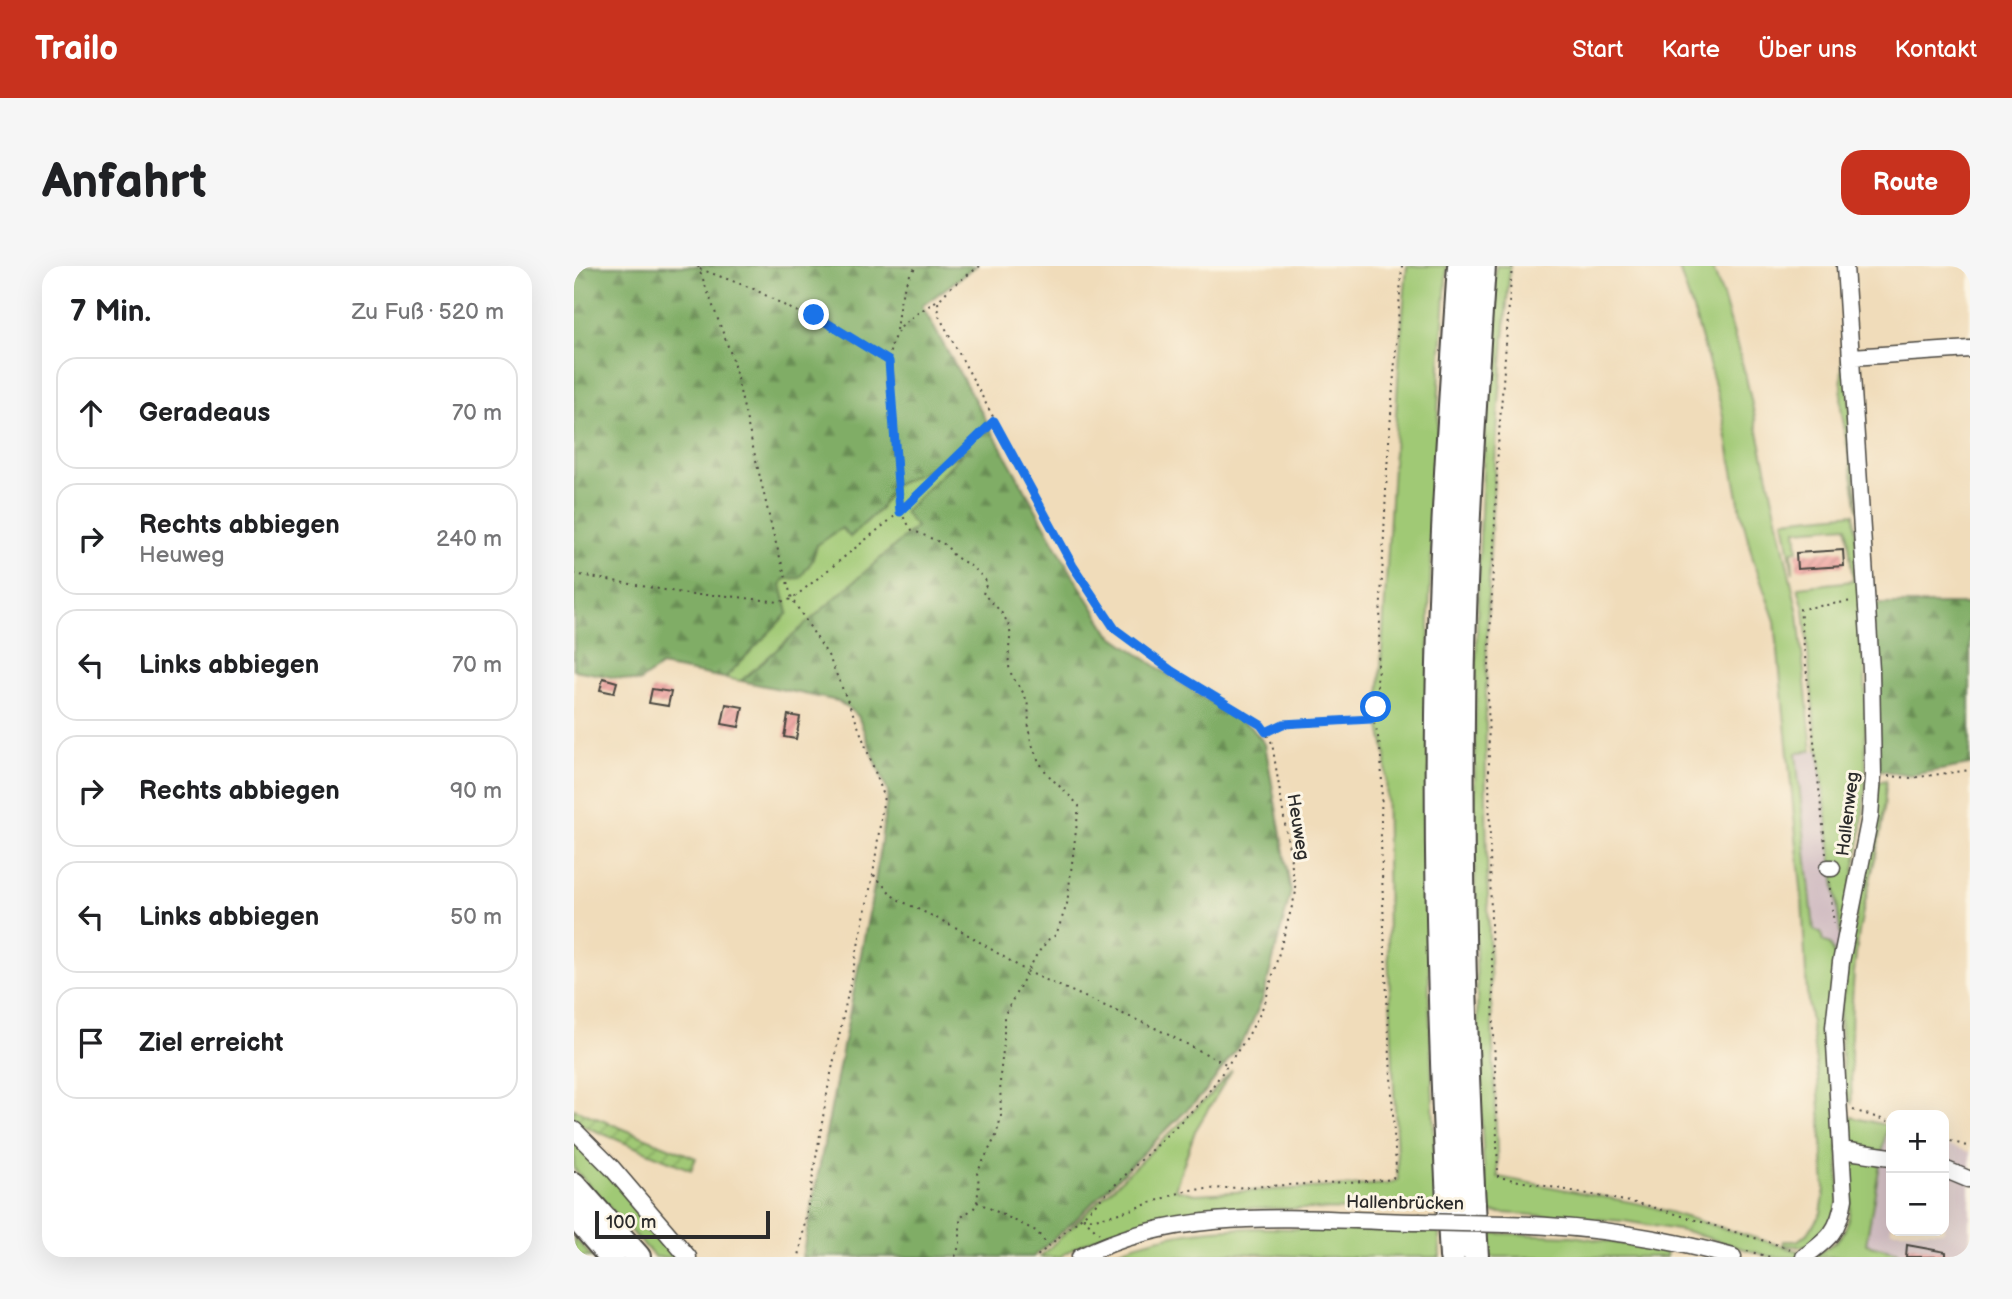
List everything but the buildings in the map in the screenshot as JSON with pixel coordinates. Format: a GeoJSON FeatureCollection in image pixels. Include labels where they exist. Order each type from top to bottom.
{"type":"FeatureCollection","features":[{"type":"Feature","properties":{"kind":"highway"},"geometry":{"type":"LineString","coordinates":[[1452,1257],[1441,1009],[1438,716],[1449,427],[1460,266]]}},
{"type":"Feature","properties":{"kind":"highway"},"geometry":{"type":"LineString","coordinates":[[1476,1257],[1464,1000],[1462,715],[1472,429],[1483,266]]}},
{"type":"Feature","properties":{"kind":"highway"},"geometry":{"type":"LineString","coordinates":[[574,1185],[638,1257]]}},
{"type":"Feature","properties":{"kind":"highway"},"geometry":{"type":"LineString","coordinates":[[574,1215],[611,1257]]}},
{"type":"Feature","properties":{"kind":"street","name":"Hallenweg"},"geometry":{"type":"LineString","coordinates":[[1808,1256],[1835,1231],[1844,1199],[1834,1027],[1837,990],[1870,817],[1873,775],[1867,599],[1845,266]]}},
{"type":"Feature","properties":{"kind":"street"},"geometry":{"type":"LineString","coordinates":[[1852,357],[1965,349]]}},
{"type":"Feature","properties":{"kind":"street"},"geometry":{"type":"LineString","coordinates":[[574,1130],[612,1168],[688,1257]]}},
{"type":"Feature","properties":{"kind":"street"},"geometry":{"type":"LineString","coordinates":[[1841,1150],[1886,1156]]}},
{"type":"Feature","properties":{"kind":"street"},"geometry":{"type":"LineString","coordinates":[[1949,1171],[1968,1179]]}},
{"type":"Feature","properties":{"kind":"street","name":"Hallenbrücken"},"geometry":{"type":"LineString","coordinates":[[1080,1257],[1124,1238],[1195,1222],[1233,1219],[1505,1224],[1596,1229],[1740,1254]]}},
{"type":"Feature","properties":{"kind":"path"},"geometry":{"type":"LineString","coordinates":[[916,266],[907,278],[890,345],[900,512],[912,530],[946,545],[954,556],[974,568],[987,582],[983,594],[999,608],[1008,625],[1011,638],[1008,644],[1009,668],[1015,684],[1024,693],[1028,704],[1029,734],[1038,759],[1051,779],[1067,791],[1079,806],[1067,904],[1056,934],[1037,954],[1004,1016],[1000,1076],[1001,1117],[996,1136],[977,1173],[977,1202],[974,1208],[960,1218],[960,1244],[955,1257]]}},
{"type":"Feature","properties":{"kind":"path"},"geometry":{"type":"LineString","coordinates":[[895,333],[980,266]]}},
{"type":"Feature","properties":{"kind":"path"},"geometry":{"type":"LineString","coordinates":[[1082,1217],[1095,1219],[1127,1211],[1188,1190],[1393,1178],[1396,1169],[1379,751],[1377,731],[1371,719],[1376,707],[1378,679],[1387,469],[1402,266]]}},
{"type":"Feature","properties":{"kind":"path"},"geometry":{"type":"LineString","coordinates":[[1512,266],[1498,447],[1488,688],[1498,1177],[1646,1205],[1808,1256]]}},
{"type":"Feature","properties":{"kind":"path"},"geometry":{"type":"LineString","coordinates":[[699,267],[754,289],[795,311],[814,315],[889,361]]}},
{"type":"Feature","properties":{"kind":"path"},"geometry":{"type":"LineString","coordinates":[[699,267],[733,357],[772,533],[792,599],[829,657],[884,796],[873,875],[828,1088],[799,1257]]}},
{"type":"Feature","properties":{"kind":"path"},"geometry":{"type":"LineString","coordinates":[[938,300],[939,316],[994,421],[1073,566],[1115,629],[1172,671],[1261,725],[1266,732],[1283,724],[1371,719]]}},
{"type":"Feature","properties":{"kind":"path"},"geometry":{"type":"LineString","coordinates":[[574,574],[693,595],[720,595],[780,602],[792,599],[900,512],[994,421]]}},
{"type":"Feature","properties":{"kind":"path"},"geometry":{"type":"LineString","coordinates":[[1835,930],[1800,609],[1867,599]]}},
{"type":"Feature","properties":{"kind":"path","name":"Heuweg"},"geometry":{"type":"LineString","coordinates":[[1037,1257],[1203,1100],[1229,1066],[1265,1003],[1296,892],[1272,743],[1266,732]]}},
{"type":"Feature","properties":{"kind":"path"},"geometry":{"type":"LineString","coordinates":[[1873,775],[1911,778],[1970,770]]}},
{"type":"Feature","properties":{"kind":"path"},"geometry":{"type":"LineString","coordinates":[[873,875],[895,898],[957,928],[1028,972],[1155,1028],[1229,1066]]}},
{"type":"Feature","properties":{"kind":"path"},"geometry":{"type":"LineString","coordinates":[[1838,1105],[1886,1120]]}},
{"type":"Feature","properties":{"kind":"path"},"geometry":{"type":"LineString","coordinates":[[1949,1141],[1970,1147]]}},
{"type":"Feature","properties":{"kind":"path"},"geometry":{"type":"LineString","coordinates":[[977,1202],[1035,1231],[1049,1246]]}},
{"type":"Feature","properties":{"kind":"path"},"geometry":{"type":"LineString","coordinates":[[1082,1217],[1103,1237]]}},
{"type":"Feature","properties":{"kind":"path"},"geometry":{"type":"LineString","coordinates":[[1740,1254],[1770,1257]]}},
{"type":"Feature","properties":{"kind":"shaded area"},"geometry":{"type":"Polygon","coordinates":[[[1819,750],[1841,939],[1837,960],[1814,931],[1796,752],[1819,750]]]}},
{"type":"Feature","properties":{"kind":"shaded area"},"geometry":{"type":"Polygon","coordinates":[[[1886,1129],[1886,1236],[1949,1236],[1949,1146],[1970,1152],[1970,1257],[1897,1257],[1898,1252],[1866,1245],[1886,1129]]]}},
{"type":"Feature","properties":{"kind":"green space"},"geometry":{"type":"Polygon","coordinates":[[[574,266],[976,266],[922,306],[1071,572],[1110,634],[1180,683],[1251,727],[1265,744],[1291,892],[1263,998],[1246,1036],[1205,1092],[1074,1221],[1033,1257],[802,1257],[875,882],[888,793],[858,716],[838,701],[741,681],[916,527],[904,512],[963,453],[893,486],[879,510],[850,537],[842,528],[817,545],[812,561],[800,578],[784,579],[781,585],[788,613],[725,678],[661,666],[639,682],[574,670],[574,266]]]}},
{"type":"Feature","properties":{"kind":"green space"},"geometry":{"type":"Polygon","coordinates":[[[1407,266],[1447,266],[1429,612],[1429,996],[1437,1211],[1236,1208],[1165,1215],[1123,1227],[1059,1257],[1040,1257],[1210,1095],[1232,1070],[1195,1131],[1175,1189],[1195,1194],[1387,1184],[1398,1180],[1388,949],[1386,756],[1378,716],[1407,266]]]}},
{"type":"Feature","properties":{"kind":"green space"},"geometry":{"type":"Polygon","coordinates":[[[1496,266],[1510,266],[1494,480],[1486,695],[1487,875],[1498,1177],[1646,1205],[1808,1254],[1804,1257],[1770,1257],[1689,1232],[1624,1221],[1486,1212],[1476,976],[1475,739],[1481,502],[1496,266]]]}},
{"type":"Feature","properties":{"kind":"green space"},"geometry":{"type":"Polygon","coordinates":[[[1678,266],[1712,266],[1723,296],[1746,377],[1798,613],[1812,750],[1796,753],[1814,930],[1821,933],[1823,941],[1830,944],[1837,960],[1839,1199],[1830,1226],[1808,1247],[1783,1245],[1784,1241],[1797,1241],[1808,1233],[1821,1213],[1825,1189],[1818,1079],[1807,994],[1802,898],[1775,621],[1753,559],[1740,508],[1721,406],[1678,266]]]}},
{"type":"Feature","properties":{"kind":"green space"},"geometry":{"type":"Polygon","coordinates":[[[1843,315],[1858,510],[1841,408],[1843,315]]]}},
{"type":"Feature","properties":{"kind":"green space"},"geometry":{"type":"Polygon","coordinates":[[[966,451],[905,511],[917,527],[741,681],[661,666],[812,561],[817,545],[842,527],[850,537],[879,510],[893,486],[966,451]]]}},
{"type":"Feature","properties":{"kind":"green space"},"geometry":{"type":"Polygon","coordinates":[[[1854,513],[1865,667],[1866,782],[1861,835],[1841,939],[1817,750],[1804,609],[1798,587],[1853,581],[1847,526],[1796,530],[1798,550],[1792,551],[1793,573],[1784,520],[1854,513]]]}},
{"type":"Feature","properties":{"kind":"green space"},"geometry":{"type":"Polygon","coordinates":[[[1873,604],[1970,604],[1970,765],[1911,775],[1879,770],[1873,604]]]}},
{"type":"Feature","properties":{"kind":"green space"},"geometry":{"type":"Polygon","coordinates":[[[1886,780],[1879,838],[1856,953],[1851,1017],[1852,1103],[1844,1097],[1840,1013],[1878,782],[1886,780]]]}},
{"type":"Feature","properties":{"kind":"green space"},"geometry":{"type":"Polygon","coordinates":[[[574,1109],[696,1158],[691,1170],[574,1122],[574,1109]]]}},
{"type":"Feature","properties":{"kind":"green space"},"geometry":{"type":"Polygon","coordinates":[[[1847,1116],[1886,1125],[1866,1244],[1898,1252],[1897,1257],[1813,1257],[1840,1237],[1846,1227],[1851,1179],[1847,1116]]]}},
{"type":"Feature","properties":{"kind":"green space"},"geometry":{"type":"Polygon","coordinates":[[[574,1134],[685,1257],[655,1257],[574,1169],[574,1134]]]}},
{"type":"Feature","properties":{"kind":"green space"},"geometry":{"type":"Polygon","coordinates":[[[1255,1228],[1439,1232],[1440,1257],[1317,1257],[1231,1253],[1191,1257],[1103,1257],[1158,1238],[1215,1230],[1255,1228]]]}},
{"type":"Feature","properties":{"kind":"green space"},"geometry":{"type":"Polygon","coordinates":[[[1486,1233],[1573,1236],[1667,1251],[1666,1257],[1488,1257],[1486,1233]]]}},
{"type":"Feature","properties":{"kind":"green space"},"geometry":{"type":"Polygon","coordinates":[[[574,1237],[592,1257],[574,1257],[574,1237]]]}},
{"type":"Feature","properties":{"kind":"route"},"geometry":{"type":"LineString","coordinates":[[814,315],[889,361],[900,512],[994,421],[1073,566],[1115,629],[1172,671],[1261,725],[1266,732],[1283,724],[1371,719],[1376,707]]}}]}
